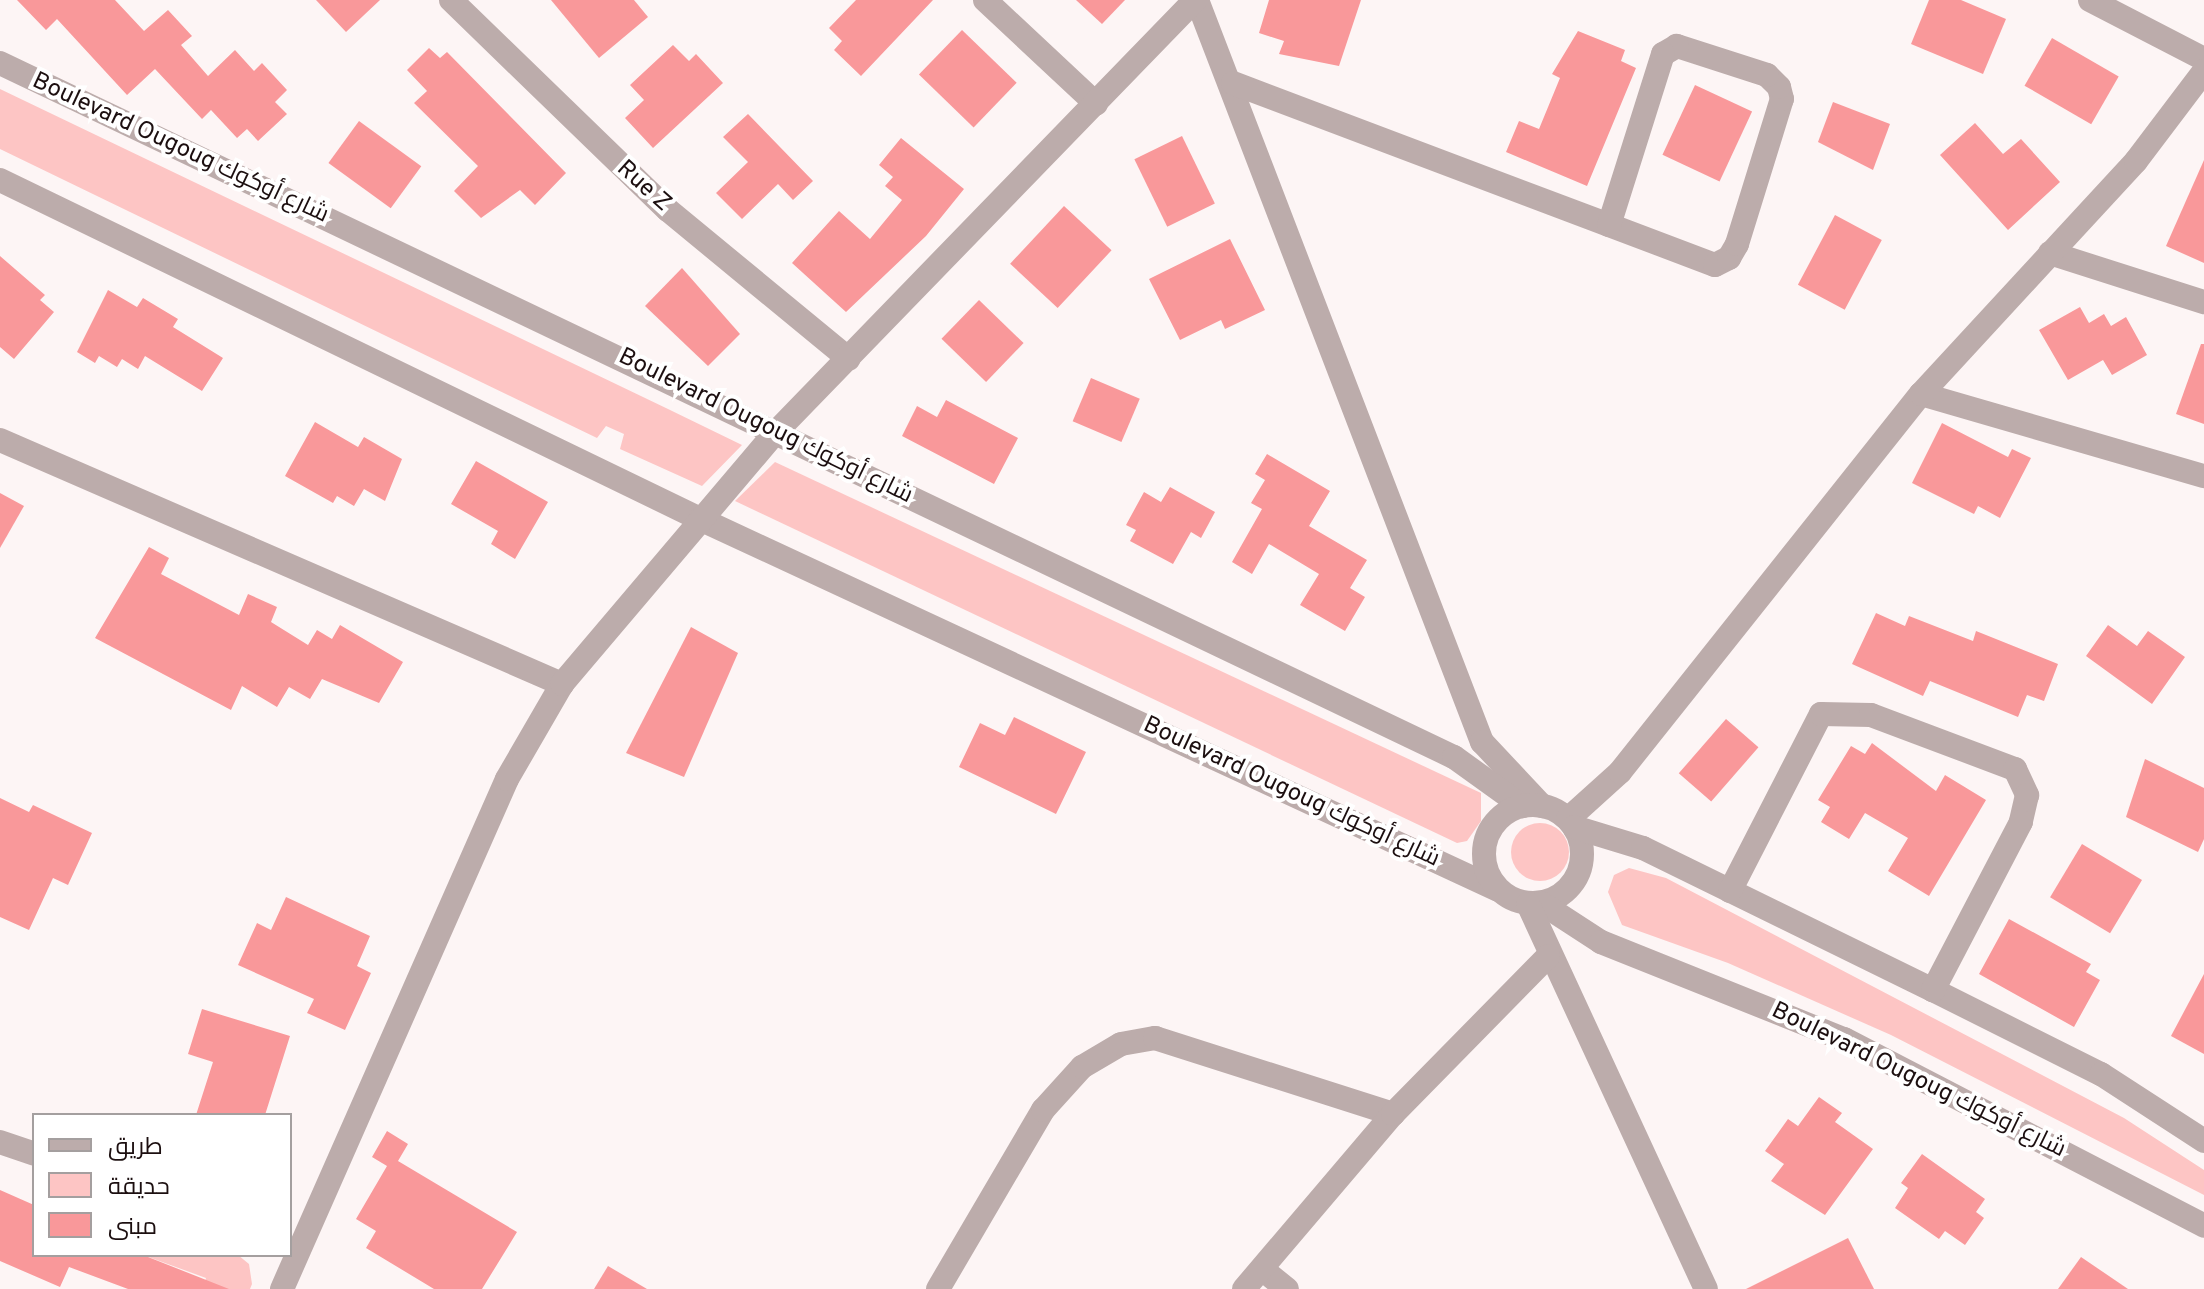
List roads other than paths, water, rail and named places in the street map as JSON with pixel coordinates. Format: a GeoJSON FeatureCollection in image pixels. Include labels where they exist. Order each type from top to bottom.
{"type":"FeatureCollection","features":[{"type":"Feature","properties":{"kind":"street","name":"Rue Z"},"geometry":{"type":"LineString","coordinates":[[451,0],[668,210],[849,359]]}},
{"type":"Feature","properties":{"kind":"street"},"geometry":{"type":"LineString","coordinates":[[985,0],[1096,104]]}},
{"type":"Feature","properties":{"kind":"street"},"geometry":{"type":"LineString","coordinates":[[295,1243],[507,779],[562,684],[776,432],[1196,0],[1233,83],[1482,742],[1532,806],[1643,848],[1933,990],[2101,1074],[2204,1141]]}},
{"type":"Feature","properties":{"kind":"street"},"geometry":{"type":"LineString","coordinates":[[2090,0],[2204,59]]}},
{"type":"Feature","properties":{"kind":"street"},"geometry":{"type":"LineString","coordinates":[[1233,83],[1609,225],[1715,265],[1729,258],[1782,99],[1779,87],[1767,75],[1677,46],[1663,54],[1609,225]]}},
{"type":"Feature","properties":{"kind":"street","name":"Boulevard Ougoug شارع أوكوك"},"geometry":{"type":"LineString","coordinates":[[0,63],[1454,757],[1532,806]]}},
{"type":"Feature","properties":{"kind":"street"},"geometry":{"type":"LineString","coordinates":[[1571,823],[1620,772],[1921,394],[2136,161],[2204,71]]}},
{"type":"Feature","properties":{"kind":"street","name":"Boulevard Ougoug شارع أوكوك"},"geometry":{"type":"LineString","coordinates":[[0,180],[700,519],[1498,890]]}},
{"type":"Feature","properties":{"kind":"street"},"geometry":{"type":"LineString","coordinates":[[2050,253],[2204,302]]}},
{"type":"Feature","properties":{"kind":"street"},"geometry":{"type":"LineString","coordinates":[[1921,394],[2204,476]]}},
{"type":"Feature","properties":{"kind":"street"},"geometry":{"type":"LineString","coordinates":[[0,440],[562,684]]}},
{"type":"Feature","properties":{"kind":"street"},"geometry":{"type":"LineString","coordinates":[[1730,891],[1821,714],[1871,715],[2015,769],[2027,795],[2021,822],[1933,990]]}},
{"type":"Feature","properties":{"kind":"street"},"geometry":{"type":"LineString","coordinates":[[1532,806],[1499,818],[1485,840],[1485,867],[1498,890],[1535,903],[1563,894],[1578,874],[1582,850],[1571,823]]}},
{"type":"Feature","properties":{"kind":"street"},"geometry":{"type":"LineString","coordinates":[[1535,903],[1548,956],[1654,1165],[1706,1289]]}},
{"type":"Feature","properties":{"kind":"street","name":"Boulevard Ougoug شارع أوكوك"},"geometry":{"type":"LineString","coordinates":[[1535,903],[1601,942],[1844,1039],[2204,1226]]}},
{"type":"Feature","properties":{"kind":"street"},"geometry":{"type":"LineString","coordinates":[[1244,1289],[1393,1114],[1548,956]]}},
{"type":"Feature","properties":{"kind":"street"},"geometry":{"type":"LineString","coordinates":[[938,1289],[1043,1110],[1082,1067],[1121,1044],[1155,1038],[1393,1114]]}},
{"type":"Feature","properties":{"kind":"street"},"geometry":{"type":"LineString","coordinates":[[0,1142],[32,1153]]}},
{"type":"Feature","properties":{"kind":"street"},"geometry":{"type":"LineString","coordinates":[[282,1289],[291,1257]]}},
{"type":"Feature","properties":{"kind":"street"},"geometry":{"type":"LineString","coordinates":[[1262,1269],[1287,1289]]}}]}
